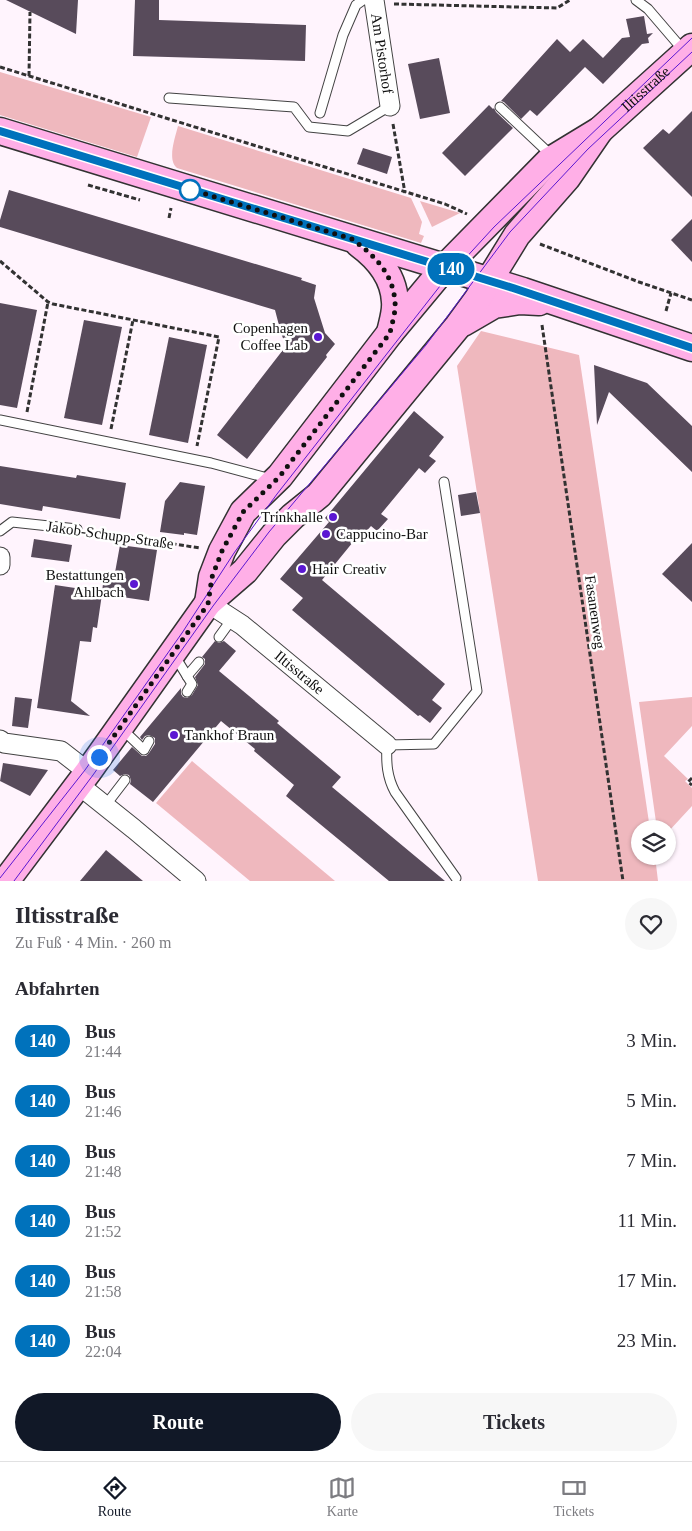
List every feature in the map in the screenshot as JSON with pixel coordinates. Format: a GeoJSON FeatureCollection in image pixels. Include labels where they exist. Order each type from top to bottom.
{"type":"FeatureCollection","features":[{"type":"Feature","properties":{"kind":"street","name":"Am Pistorhof"},"geometry":{"type":"LineString","coordinates":[[371,1],[390,106]]}},
{"type":"Feature","properties":{"kind":"street","name":"Iltisstraße"},"geometry":{"type":"LineString","coordinates":[[208,604],[212,577],[222,551],[243,512],[275,481],[390,333],[445,267],[549,161],[600,130],[689,50]]}},
{"type":"Feature","properties":{"kind":"street","name":"Iltisstraße"},"geometry":{"type":"LineString","coordinates":[[6,881],[83,778],[208,604],[245,571],[274,535],[293,516],[319,495],[458,326],[517,235],[566,178],[600,130]]}},
{"type":"Feature","properties":{"kind":"street"},"geometry":{"type":"LineString","coordinates":[[0,131],[488,280],[549,311]]}},
{"type":"Feature","properties":{"kind":"street"},"geometry":{"type":"LineString","coordinates":[[352,239],[369,251],[380,262],[386,272],[395,302],[390,333]]}},
{"type":"Feature","properties":{"kind":"street"},"geometry":{"type":"LineString","coordinates":[[458,326],[494,305],[520,301],[549,311],[692,348]]}},
{"type":"Feature","properties":{"kind":"street"},"geometry":{"type":"LineString","coordinates":[[0,557],[0,564]]}},
{"type":"Feature","properties":{"kind":"street","name":"Iltisstraße"},"geometry":{"type":"LineString","coordinates":[[208,604],[242,625],[387,745]]}},
{"type":"Feature","properties":{"kind":"street"},"geometry":{"type":"LineString","coordinates":[[0,740],[4,743],[61,751],[105,806],[196,881]]}},
{"type":"Feature","properties":{"kind":"lane"},"geometry":{"type":"LineString","coordinates":[[636,0],[648,9],[689,50]]}},
{"type":"Feature","properties":{"kind":"lane"},"geometry":{"type":"LineString","coordinates":[[320,113],[343,35],[356,5],[371,1]]}},
{"type":"Feature","properties":{"kind":"lane"},"geometry":{"type":"LineString","coordinates":[[169,98],[294,108],[309,127],[348,131],[390,106]]}},
{"type":"Feature","properties":{"kind":"lane"},"geometry":{"type":"LineString","coordinates":[[500,107],[554,158]]}},
{"type":"Feature","properties":{"kind":"lane"},"geometry":{"type":"LineString","coordinates":[[0,420],[195,459],[275,481]]}},
{"type":"Feature","properties":{"kind":"lane"},"geometry":{"type":"LineString","coordinates":[[444,482],[477,691],[434,744],[387,745],[386,764],[389,780],[395,792],[456,878]]}},
{"type":"Feature","properties":{"kind":"lane","name":"Jakob-Schupp-Straße"},"geometry":{"type":"LineString","coordinates":[[0,531],[12,522],[77,529]]}},
{"type":"Feature","properties":{"kind":"lane"},"geometry":{"type":"LineString","coordinates":[[219,637],[232,619]]}},
{"type":"Feature","properties":{"kind":"lane"},"geometry":{"type":"LineString","coordinates":[[171,654],[176,658],[192,684],[187,692]]}},
{"type":"Feature","properties":{"kind":"lane"},"geometry":{"type":"LineString","coordinates":[[187,676],[199,662]]}},
{"type":"Feature","properties":{"kind":"lane"},"geometry":{"type":"LineString","coordinates":[[120,727],[142,753],[149,741]]}},
{"type":"Feature","properties":{"kind":"lane"},"geometry":{"type":"LineString","coordinates":[[105,806],[125,780]]}},
{"type":"Feature","properties":{"kind":"path"},"geometry":{"type":"LineString","coordinates":[[371,1],[557,8],[570,0]]}},
{"type":"Feature","properties":{"kind":"path"},"geometry":{"type":"LineString","coordinates":[[29,76],[30,12]]}},
{"type":"Feature","properties":{"kind":"path"},"geometry":{"type":"LineString","coordinates":[[0,68],[444,204],[488,224]]}},
{"type":"Feature","properties":{"kind":"path"},"geometry":{"type":"LineString","coordinates":[[390,106],[405,193]]}},
{"type":"Feature","properties":{"kind":"path"},"geometry":{"type":"LineString","coordinates":[[169,218],[171,208]]}},
{"type":"Feature","properties":{"kind":"path"},"geometry":{"type":"LineString","coordinates":[[517,235],[639,282],[692,300]]}},
{"type":"Feature","properties":{"kind":"path"},"geometry":{"type":"LineString","coordinates":[[0,261],[48,302],[219,337],[195,459]]}},
{"type":"Feature","properties":{"kind":"path"},"geometry":{"type":"LineString","coordinates":[[666,311],[671,293]]}},
{"type":"Feature","properties":{"kind":"path"},"geometry":{"type":"LineString","coordinates":[[24,425],[48,302]]}},
{"type":"Feature","properties":{"kind":"path","name":"Fasanenweg"},"geometry":{"type":"LineString","coordinates":[[549,311],[545,346],[623,881]]}},
{"type":"Feature","properties":{"kind":"path"},"geometry":{"type":"LineString","coordinates":[[109,442],[133,320]]}},
{"type":"Feature","properties":{"kind":"path","name":"Jakob-Schupp-Straße"},"geometry":{"type":"LineString","coordinates":[[77,529],[222,551]]}},
{"type":"Feature","properties":{"kind":"path"},"geometry":{"type":"LineString","coordinates":[[692,778],[688,782],[692,785]]}},
{"type":"Feature","properties":{"kind":"shaded area"},"geometry":{"type":"Polygon","coordinates":[[[0,72],[151,117],[137,157],[0,115],[0,72]]]}},
{"type":"Feature","properties":{"kind":"shaded area"},"geometry":{"type":"Polygon","coordinates":[[[178,126],[411,198],[422,222],[419,234],[424,236],[421,243],[177,168],[172,154],[178,126]]]}},
{"type":"Feature","properties":{"kind":"shaded area"},"geometry":{"type":"Polygon","coordinates":[[[420,201],[460,213],[432,227],[420,201]]]}},
{"type":"Feature","properties":{"kind":"shaded area"},"geometry":{"type":"Polygon","coordinates":[[[481,331],[579,355],[649,820],[631,820],[631,865],[656,865],[658,881],[538,881],[457,366],[481,331]]]}},
{"type":"Feature","properties":{"kind":"shaded area"},"geometry":{"type":"Polygon","coordinates":[[[692,697],[692,726],[664,756],[688,779],[685,781],[692,788],[692,806],[676,823],[676,820],[656,820],[639,702],[692,697]]]}},
{"type":"Feature","properties":{"kind":"shaded area"},"geometry":{"type":"Polygon","coordinates":[[[192,761],[335,881],[250,881],[156,803],[192,761]]]}},
{"type":"Feature","properties":{"kind":"building"},"geometry":{"type":"Polygon","coordinates":[[[6,0],[78,0],[76,34],[37,15],[6,0]]]}},
{"type":"Feature","properties":{"kind":"building"},"geometry":{"type":"Polygon","coordinates":[[[135,0],[159,0],[159,20],[306,25],[305,61],[133,56],[135,0]]]}},
{"type":"Feature","properties":{"kind":"building"},"geometry":{"type":"Polygon","coordinates":[[[644,16],[647,34],[653,33],[648,38],[649,43],[642,44],[603,84],[585,67],[537,116],[530,110],[521,119],[501,101],[557,39],[570,52],[583,39],[603,58],[622,38],[630,37],[626,19],[644,16]]]}},
{"type":"Feature","properties":{"kind":"building"},"geometry":{"type":"Polygon","coordinates":[[[439,58],[450,113],[420,119],[408,64],[439,58]]]}},
{"type":"Feature","properties":{"kind":"building"},"geometry":{"type":"Polygon","coordinates":[[[489,105],[513,128],[465,176],[442,153],[489,105]]]}},
{"type":"Feature","properties":{"kind":"building"},"geometry":{"type":"Polygon","coordinates":[[[692,111],[692,197],[643,148],[663,129],[669,134],[692,111]]]}},
{"type":"Feature","properties":{"kind":"building"},"geometry":{"type":"Polygon","coordinates":[[[363,148],[392,157],[387,174],[357,164],[363,148]]]}},
{"type":"Feature","properties":{"kind":"building"},"geometry":{"type":"Polygon","coordinates":[[[9,190],[302,278],[301,280],[316,285],[314,298],[325,333],[335,344],[326,355],[327,357],[247,459],[217,435],[286,346],[275,310],[0,227],[0,220],[9,190]]]}},
{"type":"Feature","properties":{"kind":"building"},"geometry":{"type":"Polygon","coordinates":[[[692,219],[692,262],[671,240],[692,219]]]}},
{"type":"Feature","properties":{"kind":"building"},"geometry":{"type":"Polygon","coordinates":[[[0,303],[37,310],[17,408],[0,405],[0,303]]]}},
{"type":"Feature","properties":{"kind":"building"},"geometry":{"type":"Polygon","coordinates":[[[84,320],[122,327],[102,425],[64,418],[84,320]]]}},
{"type":"Feature","properties":{"kind":"building"},"geometry":{"type":"Polygon","coordinates":[[[169,337],[207,345],[188,443],[149,435],[169,337]]]}},
{"type":"Feature","properties":{"kind":"building"},"geometry":{"type":"Polygon","coordinates":[[[594,365],[647,383],[692,426],[692,472],[609,392],[597,425],[594,365]]]}},
{"type":"Feature","properties":{"kind":"building"},"geometry":{"type":"Polygon","coordinates":[[[414,411],[444,437],[429,456],[436,461],[425,473],[419,468],[381,514],[388,519],[377,531],[371,526],[355,544],[353,542],[322,580],[445,684],[432,700],[442,708],[430,723],[420,715],[418,716],[292,610],[303,598],[280,579],[329,522],[325,518],[414,411]]]}},
{"type":"Feature","properties":{"kind":"building"},"geometry":{"type":"Polygon","coordinates":[[[0,466],[76,478],[77,475],[126,483],[120,519],[43,506],[42,511],[0,504],[0,466]]]}},
{"type":"Feature","properties":{"kind":"building"},"geometry":{"type":"Polygon","coordinates":[[[180,482],[205,486],[197,535],[160,532],[165,501],[180,482]]]}},
{"type":"Feature","properties":{"kind":"building"},"geometry":{"type":"Polygon","coordinates":[[[476,492],[480,513],[461,516],[458,495],[476,492]]]}},
{"type":"Feature","properties":{"kind":"building"},"geometry":{"type":"Polygon","coordinates":[[[34,539],[72,545],[69,562],[31,557],[34,539]]]}},
{"type":"Feature","properties":{"kind":"building"},"geometry":{"type":"Polygon","coordinates":[[[692,543],[692,602],[662,574],[692,543]]]}},
{"type":"Feature","properties":{"kind":"building"},"geometry":{"type":"Polygon","coordinates":[[[120,545],[157,550],[149,601],[102,594],[97,628],[93,627],[91,642],[80,641],[71,701],[90,716],[37,708],[55,585],[102,592],[104,576],[114,578],[120,545]]]}},
{"type":"Feature","properties":{"kind":"building"},"geometry":{"type":"Polygon","coordinates":[[[215,641],[219,643],[224,641],[236,651],[219,671],[279,721],[277,723],[341,777],[332,787],[445,881],[389,881],[286,796],[294,785],[221,721],[153,802],[130,784],[129,775],[120,776],[113,770],[132,747],[142,756],[146,756],[149,753],[155,744],[155,738],[149,735],[145,736],[142,740],[140,737],[181,688],[183,697],[187,698],[192,695],[198,685],[195,677],[205,664],[205,659],[202,657],[215,641]]]}},
{"type":"Feature","properties":{"kind":"building"},"geometry":{"type":"Polygon","coordinates":[[[15,697],[32,699],[28,728],[12,726],[15,697]]]}},
{"type":"Feature","properties":{"kind":"building"},"geometry":{"type":"Polygon","coordinates":[[[3,763],[48,770],[30,796],[0,781],[3,763]]]}},
{"type":"Feature","properties":{"kind":"building"},"geometry":{"type":"Polygon","coordinates":[[[106,850],[143,881],[80,881],[106,850]]]}},
{"type":"Feature","properties":{"kind":"tram line"},"geometry":{"type":"LineString","coordinates":[[0,878],[85,770],[182,633],[234,553],[277,494],[440,286],[494,227],[692,38]]}},
{"type":"Feature","properties":{"kind":"tram line"},"geometry":{"type":"LineString","coordinates":[[14,881],[93,775],[213,606],[269,532],[426,345],[510,232],[588,149],[692,52]]}},
{"type":"Feature","properties":{"kind":"bus line","name":"140"},"geometry":{"type":"LineString","coordinates":[[0,131],[513,288],[692,348]]}},
{"type":"Feature","properties":{"kind":"place","name":"Copenhagen Coffee Lab"},"geometry":{"type":"Point","coordinates":[318,337]}},
{"type":"Feature","properties":{"kind":"place","name":"Trinkhalle"},"geometry":{"type":"Point","coordinates":[333,517]}},
{"type":"Feature","properties":{"kind":"place","name":"Cappucino-Bar"},"geometry":{"type":"Point","coordinates":[326,534]}},
{"type":"Feature","properties":{"kind":"place","name":"Hair Creativ"},"geometry":{"type":"Point","coordinates":[302,569]}},
{"type":"Feature","properties":{"kind":"place","name":"Bestattungen Ahlbach"},"geometry":{"type":"Point","coordinates":[134,584]}},
{"type":"Feature","properties":{"kind":"place","name":"Tankhof Braun"},"geometry":{"type":"Point","coordinates":[174,735]}},
{"type":"Feature","properties":{"kind":"route"},"geometry":{"type":"LineString","coordinates":[[99,757],[208,604],[212,577],[222,551],[243,512],[280,476],[390,333],[394,313],[395,302],[386,272],[380,262],[369,251],[352,239],[190,190]]}}]}
